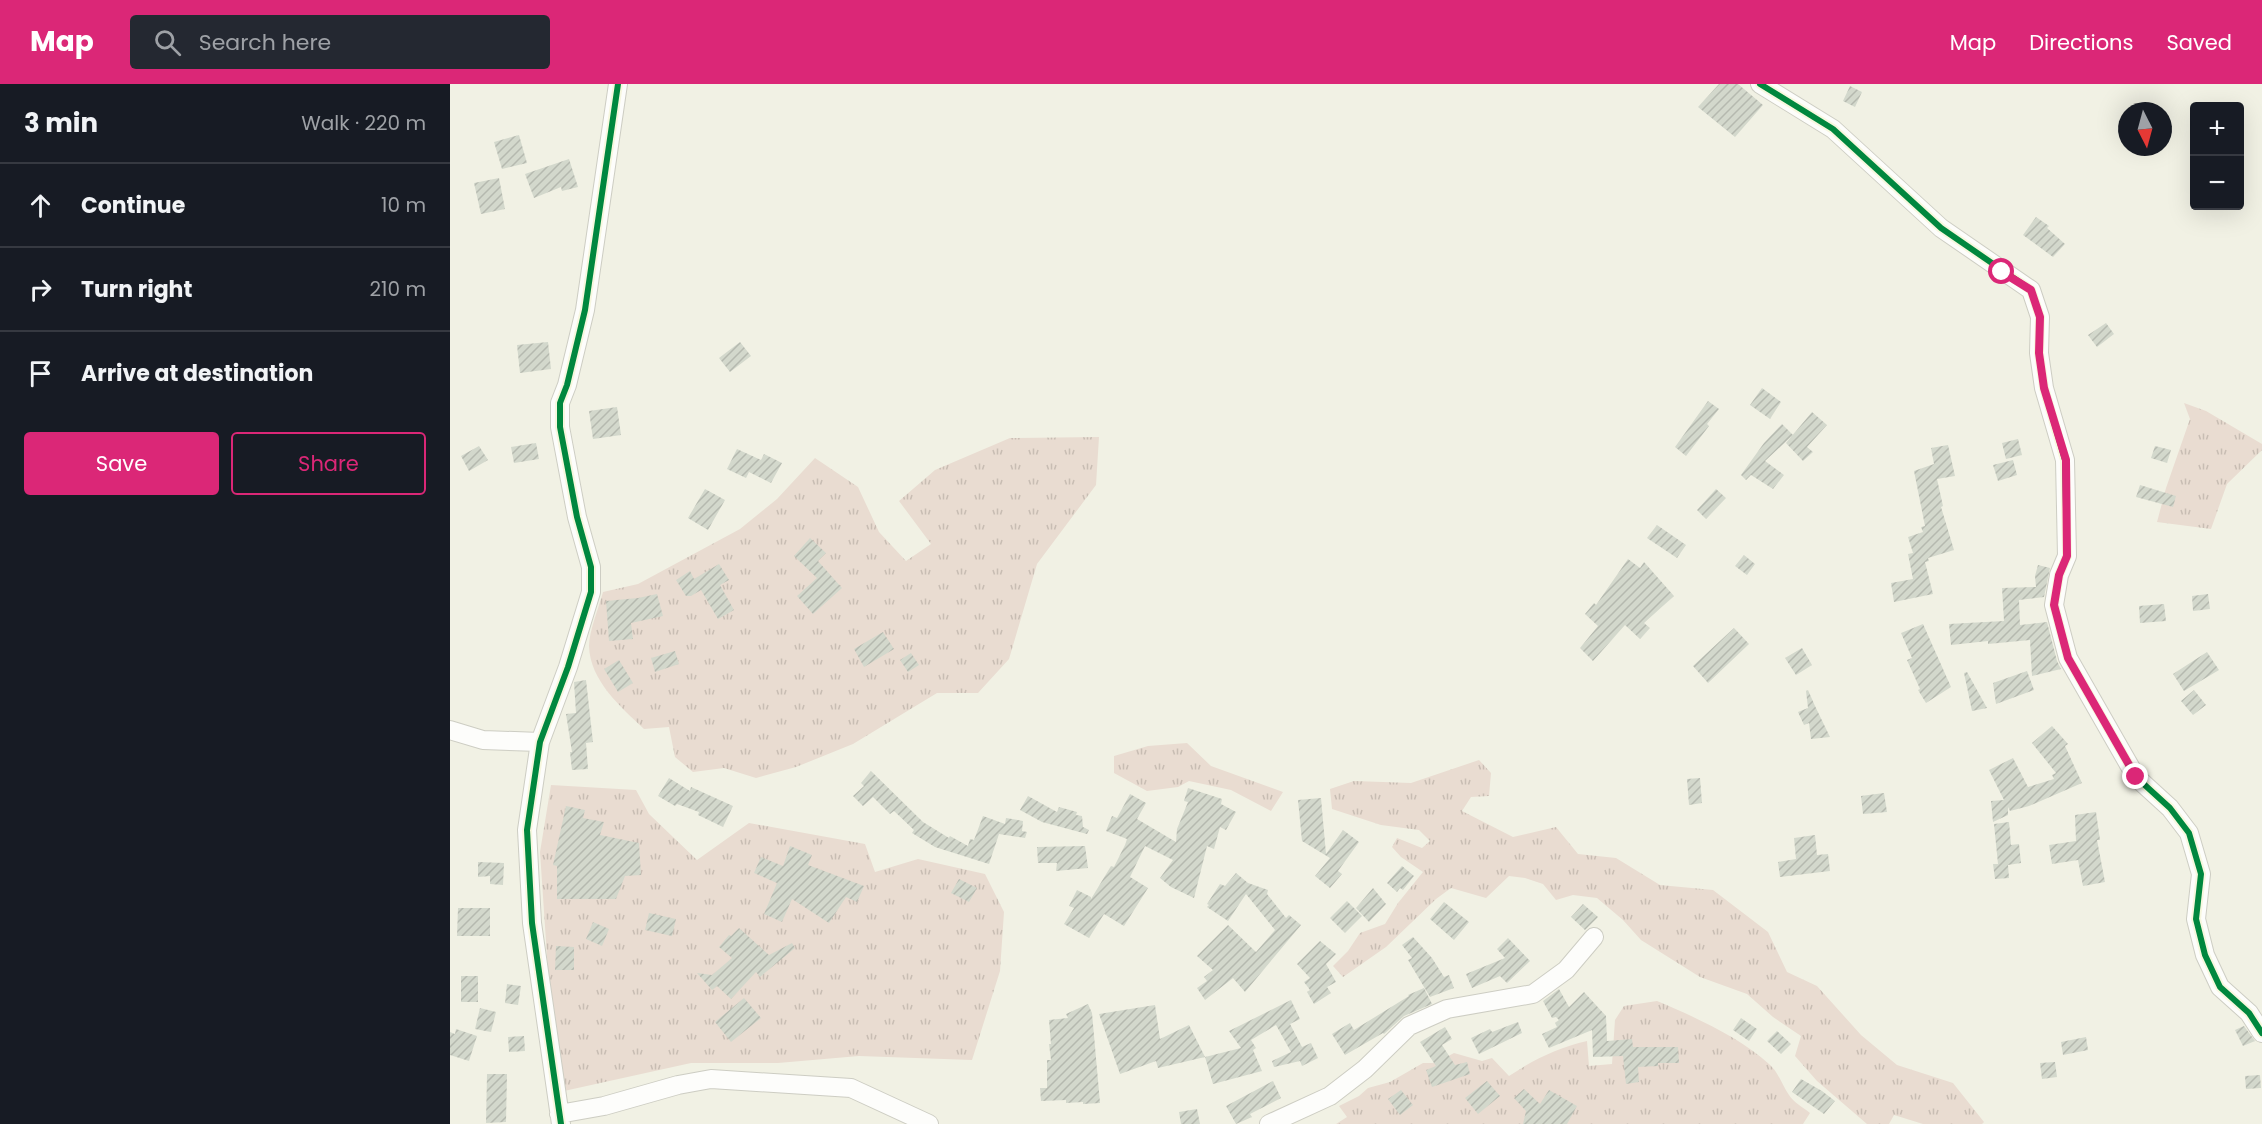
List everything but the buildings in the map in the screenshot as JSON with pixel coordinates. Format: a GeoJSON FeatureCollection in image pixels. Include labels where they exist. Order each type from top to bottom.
{"type":"FeatureCollection","features":[{"type":"Feature","properties":{"kind":"street"},"geometry":{"type":"LineString","coordinates":[[618,84],[585,310],[567,385],[560,403],[562,438],[591,567],[591,592],[568,666],[540,742],[527,830],[532,923],[560,1119],[678,1085],[711,1079],[851,1088],[929,1124]]}},
{"type":"Feature","properties":{"kind":"street"},"geometry":{"type":"LineString","coordinates":[[1760,84],[1833,129],[1941,228],[2031,290],[2040,317],[2039,353],[2044,388],[2066,460],[2067,556],[2059,575],[2054,605],[2068,658],[2136,777],[2170,808],[2189,833],[2201,873],[2196,919],[2205,955],[2220,987],[2249,1013],[2262,1033]]}},
{"type":"Feature","properties":{"kind":"street"},"geometry":{"type":"LineString","coordinates":[[450,730],[483,740],[540,742]]}},
{"type":"Feature","properties":{"kind":"street"},"geometry":{"type":"LineString","coordinates":[[1269,1124],[1330,1096],[1365,1068],[1409,1026],[1447,1009],[1533,994],[1566,970],[1594,937]]}},
{"type":"Feature","properties":{"kind":"green space"},"geometry":{"type":"Polygon","coordinates":[[[2184,403],[2206,411],[2262,444],[2262,450],[2227,484],[2211,529],[2157,522],[2166,488],[2190,419],[2184,403]]]}},
{"type":"Feature","properties":{"kind":"green space"},"geometry":{"type":"Polygon","coordinates":[[[1099,437],[1096,485],[1037,564],[1009,659],[978,693],[937,693],[853,744],[796,767],[756,778],[724,768],[693,772],[675,757],[669,727],[644,729],[608,692],[595,671],[589,640],[603,592],[638,584],[740,529],[777,499],[815,458],[858,487],[879,532],[906,561],[931,544],[899,501],[935,470],[1010,438],[1099,437]]]}},
{"type":"Feature","properties":{"kind":"green space"},"geometry":{"type":"Polygon","coordinates":[[[1187,743],[1211,766],[1283,792],[1271,811],[1231,790],[1189,781],[1178,787],[1147,791],[1114,773],[1114,756],[1148,746],[1187,743]]]}},
{"type":"Feature","properties":{"kind":"green space"},"geometry":{"type":"Polygon","coordinates":[[[1479,760],[1491,773],[1489,796],[1471,797],[1462,811],[1513,837],[1556,827],[1578,854],[1616,858],[1660,885],[1713,890],[1768,932],[1787,972],[1817,986],[1861,1035],[1897,1065],[1953,1083],[1984,1122],[1982,1124],[1923,1124],[1894,1115],[1889,1124],[1867,1124],[1817,1081],[1795,1056],[1801,1036],[1773,1017],[1747,994],[1700,977],[1641,940],[1623,920],[1597,898],[1573,895],[1556,900],[1543,884],[1525,878],[1509,876],[1486,898],[1451,888],[1436,899],[1386,947],[1343,977],[1333,966],[1348,951],[1360,933],[1385,924],[1398,903],[1423,872],[1401,857],[1392,847],[1397,838],[1422,848],[1430,841],[1419,830],[1381,825],[1332,809],[1330,789],[1354,781],[1411,783],[1479,760]]]}},
{"type":"Feature","properties":{"kind":"green space"},"geometry":{"type":"Polygon","coordinates":[[[551,785],[636,790],[649,814],[697,860],[749,823],[865,844],[875,872],[918,859],[985,874],[1004,912],[1000,971],[972,1060],[859,1056],[778,1063],[691,1063],[564,1091],[549,986],[540,852],[551,785]]]}},
{"type":"Feature","properties":{"kind":"green space"},"geometry":{"type":"Polygon","coordinates":[[[1657,1001],[1701,1021],[1758,1054],[1775,1071],[1791,1098],[1810,1113],[1803,1124],[1336,1124],[1347,1117],[1339,1106],[1359,1096],[1368,1088],[1390,1082],[1423,1063],[1435,1063],[1454,1053],[1482,1061],[1492,1058],[1509,1076],[1546,1055],[1587,1041],[1589,1066],[1612,1064],[1615,1020],[1624,1006],[1657,1001]]]}},
{"type":"Feature","properties":{"kind":"cycle path"},"geometry":{"type":"LineString","coordinates":[[561,1124],[532,923],[527,830],[540,742],[568,667],[591,592],[591,567],[577,517],[560,427],[560,403],[567,385],[585,310],[618,84]]}},
{"type":"Feature","properties":{"kind":"cycle path"},"geometry":{"type":"LineString","coordinates":[[1760,84],[1833,129],[1941,228],[2031,290],[2040,317],[2039,353],[2044,388],[2065,460],[2067,556],[2059,575],[2054,605],[2068,658],[2136,777],[2170,808],[2189,833],[2201,874],[2196,919],[2205,955],[2220,987],[2249,1013],[2262,1033]]}},
{"type":"Feature","properties":{"kind":"route"},"geometry":{"type":"LineString","coordinates":[[2002,272],[2031,290],[2040,317],[2039,353],[2044,388],[2066,460],[2067,556],[2059,575],[2054,605],[2068,658],[2136,777]]}}]}
